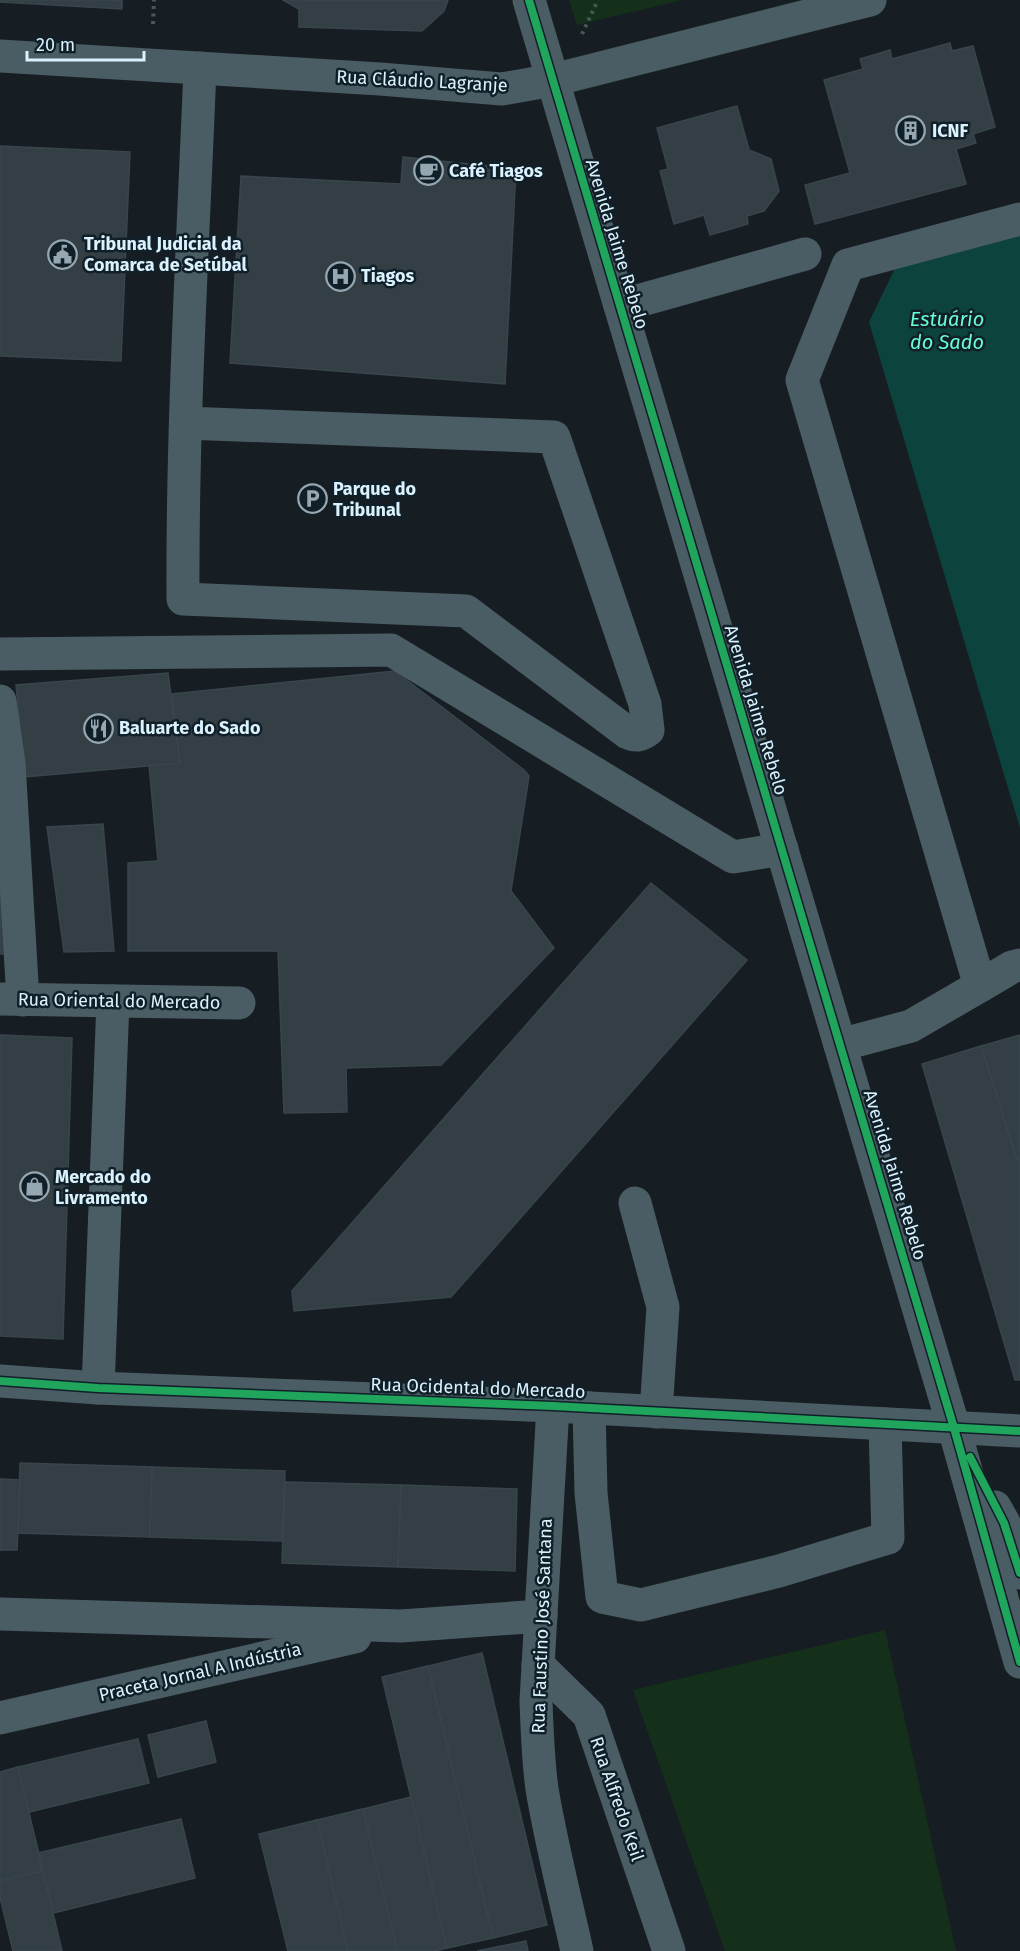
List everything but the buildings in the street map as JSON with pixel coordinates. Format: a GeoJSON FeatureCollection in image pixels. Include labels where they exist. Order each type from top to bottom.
{"type":"FeatureCollection","features":[{"type":"Feature","properties":{"kind":"street","name":"Avenida Jaime Rebelo"},"geometry":{"type":"LineString","coordinates":[[529,0],[954,1428]]}},
{"type":"Feature","properties":{"kind":"street","name":"Rua Cláudio Lagranje"},"geometry":{"type":"LineString","coordinates":[[0,56],[380,79],[502,89],[553,80],[870,0]]}},
{"type":"Feature","properties":{"kind":"street"},"geometry":{"type":"LineString","coordinates":[[186,423],[555,437],[645,704],[648,730],[642,735],[635,736],[628,733],[466,611],[183,599],[183,514],[186,423],[200,68]]}},
{"type":"Feature","properties":{"kind":"street"},"geometry":{"type":"LineString","coordinates":[[980,986],[802,380],[848,265],[1020,219]]}},
{"type":"Feature","properties":{"kind":"street"},"geometry":{"type":"LineString","coordinates":[[620,306],[805,254]]}},
{"type":"Feature","properties":{"kind":"street"},"geometry":{"type":"LineString","coordinates":[[0,654],[391,650],[733,857],[782,849]]}},
{"type":"Feature","properties":{"kind":"street"},"geometry":{"type":"LineString","coordinates":[[0,701],[9,763],[11,1000]]}},
{"type":"Feature","properties":{"kind":"street"},"geometry":{"type":"LineString","coordinates":[[840,1044],[910,1026],[1012,967],[1020,965]]}},
{"type":"Feature","properties":{"kind":"street","name":"Rua Oriental do Mercado"},"geometry":{"type":"LineString","coordinates":[[11,1000],[239,1003]]}},
{"type":"Feature","properties":{"kind":"street"},"geometry":{"type":"LineString","coordinates":[[98,1388],[113,1001]]}},
{"type":"Feature","properties":{"kind":"street"},"geometry":{"type":"LineString","coordinates":[[635,1203],[663,1307],[656,1412]]}},
{"type":"Feature","properties":{"kind":"street","name":"Rua Ocidental do Mercado"},"geometry":{"type":"LineString","coordinates":[[0,1381],[98,1388],[553,1406],[1020,1431]]}},
{"type":"Feature","properties":{"kind":"street","name":"Rua Faustino José Santana"},"geometry":{"type":"LineString","coordinates":[[553,1406],[536,1701],[537,1739],[551,1839],[577,1951]]}},
{"type":"Feature","properties":{"kind":"street"},"geometry":{"type":"LineString","coordinates":[[589,1408],[591,1493],[602,1597],[641,1605],[780,1571],[888,1538],[885,1424]]}},
{"type":"Feature","properties":{"kind":"street"},"geometry":{"type":"LineString","coordinates":[[954,1428],[1004,1523],[1020,1573]]}},
{"type":"Feature","properties":{"kind":"street"},"geometry":{"type":"LineString","coordinates":[[954,1428],[1020,1662]]}},
{"type":"Feature","properties":{"kind":"street","name":"Praceta Jornal A Indústria"},"geometry":{"type":"LineString","coordinates":[[0,1614],[401,1626],[541,1616]]}},
{"type":"Feature","properties":{"kind":"street","name":"Praceta Jornal A Indústria"},"geometry":{"type":"LineString","coordinates":[[0,1718],[401,1626]]}},
{"type":"Feature","properties":{"kind":"street","name":"Rua Alfredo Keil"},"geometry":{"type":"LineString","coordinates":[[538,1665],[589,1715],[669,1951]]}},
{"type":"Feature","properties":{"kind":"path"},"geometry":{"type":"LineString","coordinates":[[153,24],[154,0]]}},
{"type":"Feature","properties":{"kind":"shaded area"},"geometry":{"type":"Polygon","coordinates":[[[569,0],[682,0],[577,25],[569,0]]]}},
{"type":"Feature","properties":{"kind":"shaded area"},"geometry":{"type":"Polygon","coordinates":[[[885,1630],[956,1951],[725,1951],[633,1690],[885,1630]]]}},
{"type":"Feature","properties":{"kind":"water","name":"Estuário do Sado"},"geometry":{"type":"Polygon","coordinates":[[[1020,230],[1020,828],[869,322],[896,266],[1020,230]]]}},
{"type":"Feature","properties":{"kind":"cycle path"},"geometry":{"type":"LineString","coordinates":[[529,0],[954,1428],[1020,1662]]}},
{"type":"Feature","properties":{"kind":"cycle path"},"geometry":{"type":"LineString","coordinates":[[0,1381],[98,1388],[553,1406],[1020,1431]]}},
{"type":"Feature","properties":{"kind":"cycle path"},"geometry":{"type":"LineString","coordinates":[[970,1457],[1004,1523],[1020,1573]]}},
{"type":"Feature","properties":{"kind":"place","name":"ICNF"},"geometry":{"type":"Point","coordinates":[911,131]}},
{"type":"Feature","properties":{"kind":"place","name":"Café Tiagos"},"geometry":{"type":"Point","coordinates":[428,171]}},
{"type":"Feature","properties":{"kind":"place","name":"Tribunal Judicial da Comarca de Setúbal"},"geometry":{"type":"Point","coordinates":[63,254]}},
{"type":"Feature","properties":{"kind":"place","name":"Tiagos"},"geometry":{"type":"Point","coordinates":[340,276]}},
{"type":"Feature","properties":{"kind":"place","name":"Parque do Tribunal"},"geometry":{"type":"Point","coordinates":[312,499]}},
{"type":"Feature","properties":{"kind":"place","name":"Baluarte do Sado"},"geometry":{"type":"Point","coordinates":[98,728]}},
{"type":"Feature","properties":{"kind":"place","name":"Mercado do Livramento"},"geometry":{"type":"Point","coordinates":[34,1187]}}]}
